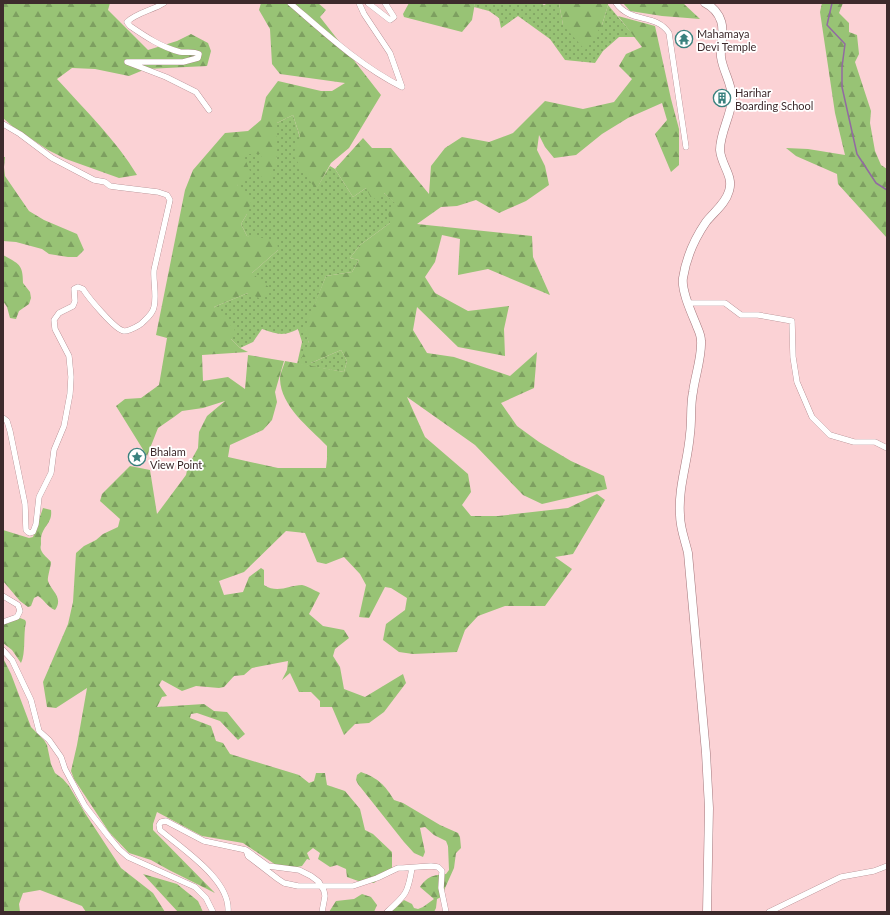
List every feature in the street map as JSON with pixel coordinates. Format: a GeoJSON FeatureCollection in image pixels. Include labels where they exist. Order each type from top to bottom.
{"type":"FeatureCollection","features":[{"type":"Feature","properties":{"kind":"main road"},"geometry":{"type":"LineString","coordinates":[[706,3],[718,13],[722,22],[721,55],[730,86],[732,100],[720,152],[730,180],[730,186],[726,198],[706,222],[696,240],[686,264],[683,286],[700,333],[701,344],[692,396],[690,435],[679,498],[681,530],[688,553],[706,753],[709,808],[707,912]]}},
{"type":"Feature","properties":{"kind":"street"},"geometry":{"type":"LineString","coordinates":[[164,3],[154,9],[132,17],[127,22],[130,26],[156,43],[182,52],[195,52],[199,54],[198,58],[183,62],[127,62],[166,77],[196,92],[209,110]]}},
{"type":"Feature","properties":{"kind":"street"},"geometry":{"type":"LineString","coordinates":[[290,3],[354,57],[390,82],[402,88],[390,53],[364,14],[359,3]]}},
{"type":"Feature","properties":{"kind":"street"},"geometry":{"type":"LineString","coordinates":[[368,3],[390,20],[394,17],[385,3]]}},
{"type":"Feature","properties":{"kind":"street"},"geometry":{"type":"LineString","coordinates":[[616,3],[619,8],[632,16],[661,24],[669,33],[686,147]]}},
{"type":"Feature","properties":{"kind":"street"},"geometry":{"type":"LineString","coordinates":[[3,124],[20,134],[52,158],[94,180],[105,182],[110,186],[158,192],[167,195],[170,200],[154,270],[153,280],[155,305],[150,316],[133,329],[122,330],[117,328],[83,289],[78,287],[74,289],[75,301],[73,306],[59,313],[54,320],[55,328],[68,356],[71,377],[70,394],[64,426],[54,450],[51,473],[39,497],[36,524],[33,532],[30,533],[26,530],[24,504],[10,431],[7,421],[3,418]]}},
{"type":"Feature","properties":{"kind":"street"},"geometry":{"type":"LineString","coordinates":[[688,303],[725,303],[741,314],[758,315],[792,321],[793,350],[797,382],[812,417],[830,435],[854,442],[875,442],[887,448]]}},
{"type":"Feature","properties":{"kind":"street"},"geometry":{"type":"LineString","coordinates":[[3,596],[18,605],[20,611],[17,617],[3,622]]}},
{"type":"Feature","properties":{"kind":"street"},"geometry":{"type":"LineString","coordinates":[[3,650],[12,660],[31,700],[39,731],[49,740],[61,756],[65,769],[85,806],[109,837],[128,857],[189,884],[199,890],[209,903],[213,912]]}},
{"type":"Feature","properties":{"kind":"street"},"geometry":{"type":"LineString","coordinates":[[228,912],[227,898],[215,878],[205,867],[160,830],[159,825],[161,822],[166,821],[204,841],[246,850],[268,866],[304,872],[315,879],[322,886],[325,893],[322,912]]}},
{"type":"Feature","properties":{"kind":"street"},"geometry":{"type":"LineString","coordinates":[[246,850],[248,856],[284,883],[298,886],[353,886],[377,878],[398,868],[438,867],[442,871],[441,888],[446,912]]}},
{"type":"Feature","properties":{"kind":"street"},"geometry":{"type":"LineString","coordinates":[[769,912],[841,877],[874,871],[887,866]]}},
{"type":"Feature","properties":{"kind":"street"},"geometry":{"type":"LineString","coordinates":[[387,912],[403,897],[408,888],[412,868]]}},
{"type":"Feature","properties":{"kind":"green space"},"geometry":{"type":"Polygon","coordinates":[[[3,3],[110,3],[108,10],[148,50],[177,41],[191,34],[208,43],[211,51],[207,66],[146,69],[129,76],[95,69],[72,68],[57,79],[110,137],[137,175],[119,178],[66,159],[48,150],[12,126],[3,118],[3,3]]]}},
{"type":"Feature","properties":{"kind":"green space"},"geometry":{"type":"Polygon","coordinates":[[[261,3],[318,3],[326,10],[320,17],[381,95],[349,148],[331,163],[316,190],[293,155],[300,137],[293,115],[277,123],[277,158],[269,181],[261,179],[261,154],[243,154],[252,176],[237,185],[252,199],[247,214],[241,224],[247,236],[277,240],[278,250],[252,273],[272,290],[259,298],[248,293],[214,307],[235,330],[231,339],[240,348],[248,352],[202,355],[203,381],[228,377],[245,389],[248,355],[284,361],[275,392],[277,402],[272,420],[263,430],[230,445],[228,457],[278,468],[326,468],[327,446],[304,424],[285,399],[280,377],[285,361],[344,372],[347,361],[341,350],[311,363],[301,359],[309,343],[304,330],[326,276],[352,272],[359,260],[350,258],[360,245],[390,223],[388,212],[398,206],[384,193],[372,200],[366,188],[353,197],[335,169],[363,138],[372,148],[391,148],[429,194],[431,166],[445,148],[462,137],[489,142],[513,133],[545,101],[583,109],[614,102],[632,79],[619,66],[626,54],[642,47],[618,16],[655,26],[679,129],[679,165],[671,172],[655,134],[667,120],[662,103],[628,118],[602,134],[576,155],[554,158],[545,147],[539,135],[537,150],[545,166],[549,185],[526,201],[499,213],[476,200],[457,206],[441,207],[417,224],[532,236],[533,257],[550,295],[488,269],[458,275],[460,239],[442,235],[435,262],[425,277],[435,293],[468,311],[509,306],[504,329],[505,356],[458,347],[417,307],[413,330],[427,353],[454,357],[510,376],[537,352],[534,388],[501,403],[517,426],[539,442],[571,461],[604,476],[607,489],[542,504],[523,495],[475,445],[407,397],[425,437],[468,474],[471,492],[462,505],[471,516],[498,516],[568,508],[597,494],[605,500],[573,554],[555,557],[572,569],[545,606],[505,606],[478,616],[465,630],[457,652],[413,654],[399,652],[383,640],[386,624],[405,610],[407,598],[391,588],[385,587],[369,618],[359,617],[366,585],[360,574],[344,557],[326,564],[317,562],[305,533],[286,531],[244,572],[219,581],[224,595],[243,592],[249,577],[261,568],[264,570],[264,585],[269,588],[279,589],[302,585],[320,593],[309,614],[323,626],[344,630],[349,638],[335,649],[333,656],[340,667],[344,689],[365,697],[403,674],[406,683],[384,712],[369,723],[355,724],[344,735],[332,707],[320,707],[320,701],[311,692],[299,692],[290,673],[282,680],[287,670],[288,661],[252,668],[244,675],[234,676],[224,687],[219,688],[196,686],[182,691],[162,680],[159,685],[167,696],[162,697],[157,707],[204,704],[214,711],[227,712],[245,734],[238,740],[220,721],[197,713],[191,714],[190,718],[211,726],[216,741],[223,743],[230,754],[299,775],[309,783],[314,781],[316,773],[325,773],[327,785],[345,791],[360,809],[365,830],[373,834],[392,852],[392,868],[374,883],[361,882],[347,877],[346,869],[337,865],[330,867],[318,859],[320,853],[313,848],[307,853],[310,860],[307,859],[302,866],[287,869],[276,865],[243,843],[202,836],[157,812],[153,824],[153,830],[215,893],[151,860],[129,853],[109,832],[74,779],[71,771],[87,688],[56,708],[47,707],[43,682],[68,624],[73,602],[76,553],[103,534],[118,527],[120,519],[100,501],[102,494],[130,466],[150,470],[157,514],[186,475],[188,466],[198,448],[199,432],[207,416],[225,401],[203,408],[182,411],[158,428],[147,456],[116,406],[125,399],[141,398],[159,385],[167,338],[156,335],[185,190],[193,170],[225,133],[248,131],[261,120],[266,97],[278,81],[321,91],[332,91],[345,83],[280,74],[272,64],[270,29],[259,10],[261,3]]]}},
{"type":"Feature","properties":{"kind":"green space"},"geometry":{"type":"Polygon","coordinates":[[[409,3],[475,3],[472,20],[462,32],[404,17],[403,14],[409,3]]]}},
{"type":"Feature","properties":{"kind":"green space"},"geometry":{"type":"Polygon","coordinates":[[[475,3],[541,3],[544,5],[548,3],[559,3],[563,25],[602,25],[608,5],[635,37],[619,37],[603,51],[595,63],[565,60],[550,39],[518,16],[501,28],[499,18],[489,11],[474,7],[475,3]]]}},
{"type":"Feature","properties":{"kind":"green space"},"geometry":{"type":"Polygon","coordinates":[[[559,3],[608,3],[602,25],[585,50],[563,25],[559,3]]]}},
{"type":"Feature","properties":{"kind":"green space"},"geometry":{"type":"Polygon","coordinates":[[[623,3],[683,3],[700,19],[662,16],[630,11],[623,3]]]}},
{"type":"Feature","properties":{"kind":"green space"},"geometry":{"type":"Polygon","coordinates":[[[822,3],[843,3],[839,13],[849,23],[849,32],[857,35],[859,54],[855,62],[871,111],[870,123],[875,151],[881,165],[887,169],[887,238],[838,184],[837,174],[796,156],[786,148],[808,149],[845,155],[835,113],[820,12],[822,3]]]}},
{"type":"Feature","properties":{"kind":"green space"},"geometry":{"type":"Polygon","coordinates":[[[293,115],[316,189],[330,166],[335,169],[353,197],[366,188],[384,193],[399,206],[390,223],[360,245],[350,258],[359,260],[352,272],[326,276],[305,330],[309,343],[311,363],[341,350],[347,361],[344,372],[297,364],[302,342],[298,329],[293,332],[280,334],[262,329],[253,342],[240,348],[231,339],[214,307],[248,293],[252,273],[278,250],[247,236],[241,224],[247,214],[237,185],[243,154],[261,153],[261,179],[277,158],[277,123],[293,115]]]}},
{"type":"Feature","properties":{"kind":"green space"},"geometry":{"type":"Polygon","coordinates":[[[3,157],[5,157],[5,176],[29,211],[44,220],[77,234],[84,250],[77,257],[49,254],[42,249],[16,242],[3,241],[3,157]]]}},
{"type":"Feature","properties":{"kind":"green space"},"geometry":{"type":"Polygon","coordinates":[[[3,255],[19,265],[22,272],[23,283],[30,292],[31,298],[29,304],[19,311],[16,319],[10,318],[7,307],[3,301],[3,255]]]}},
{"type":"Feature","properties":{"kind":"green space"},"geometry":{"type":"Polygon","coordinates":[[[43,508],[51,510],[50,519],[41,537],[41,550],[51,562],[48,581],[58,598],[55,610],[38,596],[34,598],[31,606],[28,607],[20,601],[3,581],[3,530],[29,538],[33,537],[43,508]]]}},
{"type":"Feature","properties":{"kind":"green space"},"geometry":{"type":"Polygon","coordinates":[[[20,618],[26,622],[23,659],[21,663],[12,650],[3,643],[3,624],[20,618]]]}},
{"type":"Feature","properties":{"kind":"green space"},"geometry":{"type":"Polygon","coordinates":[[[3,658],[11,674],[31,727],[47,745],[51,764],[55,773],[69,786],[121,868],[153,893],[165,912],[86,912],[82,906],[40,890],[23,893],[19,904],[20,912],[3,912],[3,658]]]}},
{"type":"Feature","properties":{"kind":"green space"},"geometry":{"type":"Polygon","coordinates":[[[361,772],[380,783],[394,800],[403,803],[440,825],[458,833],[461,848],[456,853],[454,868],[441,897],[437,899],[434,912],[391,912],[404,900],[412,904],[414,908],[418,909],[434,899],[420,887],[428,878],[446,874],[449,870],[448,846],[446,841],[434,835],[425,827],[420,828],[425,852],[423,857],[414,853],[358,784],[356,780],[357,775],[361,772]]]}},
{"type":"Feature","properties":{"kind":"green space"},"geometry":{"type":"Polygon","coordinates":[[[143,874],[177,884],[198,901],[203,912],[178,912],[143,874]]]}},
{"type":"Feature","properties":{"kind":"green space"},"geometry":{"type":"Polygon","coordinates":[[[362,894],[371,897],[377,905],[374,912],[329,912],[336,901],[354,899],[362,894]]]}},
{"type":"Feature","properties":{"kind":"waterway"},"geometry":{"type":"LineString","coordinates":[[832,3],[827,25],[845,44],[842,67],[842,87],[857,154],[876,183],[887,190]]}},
{"type":"Feature","properties":{"kind":"place","name":"Mahamaya Devi Temple"},"geometry":{"type":"Point","coordinates":[684,39]}},
{"type":"Feature","properties":{"kind":"place","name":"Harihar Boarding School"},"geometry":{"type":"Point","coordinates":[722,98]}},
{"type":"Feature","properties":{"kind":"place","name":"Bhalam View Point"},"geometry":{"type":"Point","coordinates":[137,457]}}]}
